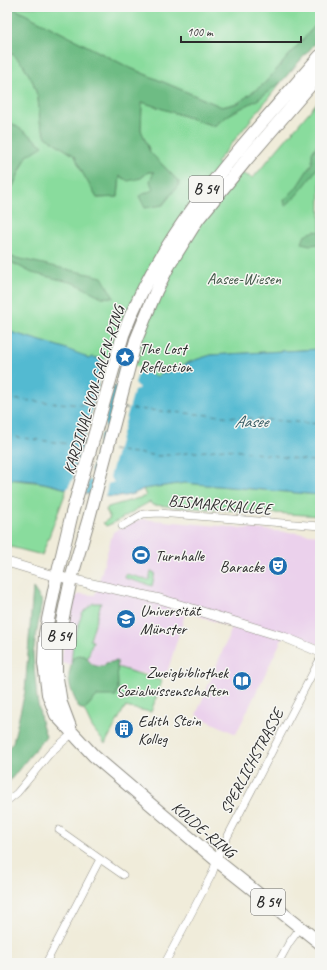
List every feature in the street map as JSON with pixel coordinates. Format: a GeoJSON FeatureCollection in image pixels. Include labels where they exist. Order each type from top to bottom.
{"type":"FeatureCollection","features":[{"type":"Feature","properties":{"kind":"main road","name":"KARDINAL-VON-GALEN-RING"},"geometry":{"type":"LineString","coordinates":[[57,576],[72,513],[121,342],[129,317],[146,282],[158,260],[206,189],[320,56]]}},
{"type":"Feature","properties":{"kind":"main road","name":"KARDINAL-VON-GALEN-RING"},"geometry":{"type":"LineString","coordinates":[[71,580],[135,346],[145,316],[162,279],[180,246],[198,219],[320,74]]}},
{"type":"Feature","properties":{"kind":"main road","name":"KOLDE-RING"},"geometry":{"type":"LineString","coordinates":[[57,576],[45,634],[44,663],[48,694],[56,715],[94,756],[218,856],[300,928],[320,943]]}},
{"type":"Feature","properties":{"kind":"main road","name":"KOLDE-RING"},"geometry":{"type":"LineString","coordinates":[[71,580],[56,650],[56,672],[61,703],[73,733]]}},
{"type":"Feature","properties":{"kind":"street","name":"BISMARCKALLEE"},"geometry":{"type":"LineString","coordinates":[[122,526],[143,514],[159,513],[320,526]]}},
{"type":"Feature","properties":{"kind":"street"},"geometry":{"type":"LineString","coordinates":[[7,562],[71,580],[160,599],[284,637],[320,652]]}},
{"type":"Feature","properties":{"kind":"street","name":"SPERLICHSTRASSE"},"geometry":{"type":"LineString","coordinates":[[164,963],[212,874],[218,856],[320,659]]}},
{"type":"Feature","properties":{"kind":"street"},"geometry":{"type":"LineString","coordinates":[[7,801],[17,793],[51,752],[73,733]]}},
{"type":"Feature","properties":{"kind":"street"},"geometry":{"type":"LineString","coordinates":[[59,830],[123,874]]}},
{"type":"Feature","properties":{"kind":"street"},"geometry":{"type":"LineString","coordinates":[[46,963],[100,859]]}},
{"type":"Feature","properties":{"kind":"street"},"geometry":{"type":"LineString","coordinates":[[278,963],[289,943],[300,928]]}},
{"type":"Feature","properties":{"kind":"shaded area","name":"Universität Münster"},"geometry":{"type":"Polygon","coordinates":[[[141,519],[320,535],[320,645],[285,633],[236,734],[196,715],[232,628],[186,611],[166,676],[61,663],[69,610],[74,598],[80,594],[95,595],[113,532],[141,519]]]}},
{"type":"Feature","properties":{"kind":"green space"},"geometry":{"type":"Polygon","coordinates":[[[7,7],[11,7],[128,67],[222,107],[238,103],[264,84],[320,20],[320,38],[282,81],[257,100],[230,114],[214,126],[142,102],[141,130],[150,152],[180,183],[163,205],[145,208],[139,196],[153,190],[150,181],[154,172],[148,172],[141,178],[128,181],[120,176],[118,197],[97,198],[82,172],[75,156],[46,137],[40,122],[38,98],[33,82],[24,66],[14,55],[7,52],[7,7]]]}},
{"type":"Feature","properties":{"kind":"green space"},"geometry":{"type":"Polygon","coordinates":[[[11,7],[320,7],[320,20],[264,84],[238,103],[222,107],[128,67],[11,7]]]}},
{"type":"Feature","properties":{"kind":"green space","name":"Aasee-Wiesen"},"geometry":{"type":"Polygon","coordinates":[[[7,52],[14,55],[24,66],[33,82],[38,98],[40,122],[46,137],[75,156],[82,172],[97,198],[118,197],[120,176],[141,178],[148,172],[155,172],[153,190],[145,194],[180,183],[150,152],[141,130],[142,102],[214,126],[230,114],[257,100],[282,81],[216,163],[253,178],[320,99],[320,349],[211,355],[192,361],[166,373],[160,373],[159,376],[153,377],[151,373],[93,357],[89,359],[61,347],[7,331],[7,199],[27,156],[42,146],[7,120],[7,52]]]}},
{"type":"Feature","properties":{"kind":"green space"},"geometry":{"type":"Polygon","coordinates":[[[7,120],[43,146],[27,156],[7,199],[7,120]]]}},
{"type":"Feature","properties":{"kind":"green space"},"geometry":{"type":"Polygon","coordinates":[[[320,139],[321,156],[318,166],[305,185],[285,206],[284,200],[296,188],[312,163],[312,153],[320,139]]]}},
{"type":"Feature","properties":{"kind":"green space"},"geometry":{"type":"Polygon","coordinates":[[[315,231],[320,232],[320,244],[310,245],[302,243],[305,235],[315,231]]]}},
{"type":"Feature","properties":{"kind":"green space"},"geometry":{"type":"Polygon","coordinates":[[[7,256],[102,277],[114,298],[102,297],[74,283],[32,273],[7,260],[7,256]]]}},
{"type":"Feature","properties":{"kind":"green space"},"geometry":{"type":"Polygon","coordinates":[[[7,479],[43,483],[67,489],[42,555],[7,546],[7,479]]]}},
{"type":"Feature","properties":{"kind":"green space"},"geometry":{"type":"Polygon","coordinates":[[[185,483],[320,495],[320,516],[152,505],[150,502],[112,524],[106,526],[103,523],[110,518],[106,510],[108,507],[146,496],[143,489],[185,483]]]}},
{"type":"Feature","properties":{"kind":"green space"},"geometry":{"type":"Polygon","coordinates":[[[151,571],[155,573],[152,586],[125,578],[126,574],[149,580],[151,571]]]}},
{"type":"Feature","properties":{"kind":"green space"},"geometry":{"type":"Polygon","coordinates":[[[33,588],[42,601],[33,654],[37,699],[42,725],[46,736],[7,784],[7,750],[13,742],[25,692],[33,588]]]}},
{"type":"Feature","properties":{"kind":"green space"},"geometry":{"type":"Polygon","coordinates":[[[93,603],[101,603],[90,640],[93,641],[86,664],[71,663],[73,644],[82,613],[93,603]]]}},
{"type":"Feature","properties":{"kind":"green space"},"geometry":{"type":"Polygon","coordinates":[[[78,655],[85,656],[89,661],[97,666],[104,666],[106,663],[117,661],[118,689],[116,696],[97,696],[84,710],[79,708],[69,683],[72,659],[78,655]]]}},
{"type":"Feature","properties":{"kind":"green space"},"geometry":{"type":"Polygon","coordinates":[[[117,667],[162,681],[151,712],[125,707],[105,744],[92,727],[84,710],[97,696],[118,689],[117,667]]]}},
{"type":"Feature","properties":{"kind":"water","name":"Aasee"},"geometry":{"type":"Polygon","coordinates":[[[7,331],[61,347],[89,359],[93,357],[151,373],[156,377],[159,376],[160,373],[166,373],[192,361],[211,355],[320,349],[320,495],[185,483],[143,489],[132,494],[107,497],[39,482],[7,479],[7,331]]]}},
{"type":"Feature","properties":{"kind":"pier"},"geometry":{"type":"Polygon","coordinates":[[[105,358],[120,362],[117,377],[119,380],[122,377],[126,364],[140,368],[135,383],[139,388],[134,391],[110,477],[114,482],[108,484],[105,498],[90,495],[93,483],[91,480],[88,481],[85,494],[66,491],[74,476],[71,471],[77,468],[99,382],[96,377],[102,374],[105,358]],[[117,386],[113,387],[104,423],[106,427],[109,425],[118,388],[117,386]],[[104,433],[101,434],[91,471],[93,474],[96,472],[106,436],[104,433]]]}},
{"type":"Feature","properties":{"kind":"ferry route"},"geometry":{"type":"LineString","coordinates":[[7,399],[96,406]]}},
{"type":"Feature","properties":{"kind":"ferry route"},"geometry":{"type":"LineString","coordinates":[[123,408],[320,424]]}},
{"type":"Feature","properties":{"kind":"ferry route"},"geometry":{"type":"LineString","coordinates":[[7,436],[85,446]]}},
{"type":"Feature","properties":{"kind":"ferry route"},"geometry":{"type":"LineString","coordinates":[[112,450],[159,456],[225,449],[320,462]]}},
{"type":"Feature","properties":{"kind":"place","name":"The Lost Reflection"},"geometry":{"type":"Point","coordinates":[125,357]}},
{"type":"Feature","properties":{"kind":"place","name":"Turnhalle"},"geometry":{"type":"Point","coordinates":[141,555]}},
{"type":"Feature","properties":{"kind":"place","name":"Baracke"},"geometry":{"type":"Point","coordinates":[278,566]}},
{"type":"Feature","properties":{"kind":"place","name":"Universität Münster"},"geometry":{"type":"Point","coordinates":[126,619]}},
{"type":"Feature","properties":{"kind":"place","name":"Zweigbibliothek Sozialwissenschaften"},"geometry":{"type":"Point","coordinates":[242,681]}},
{"type":"Feature","properties":{"kind":"place","name":"Edith Stein Kolleg"},"geometry":{"type":"Point","coordinates":[124,729]}}]}
